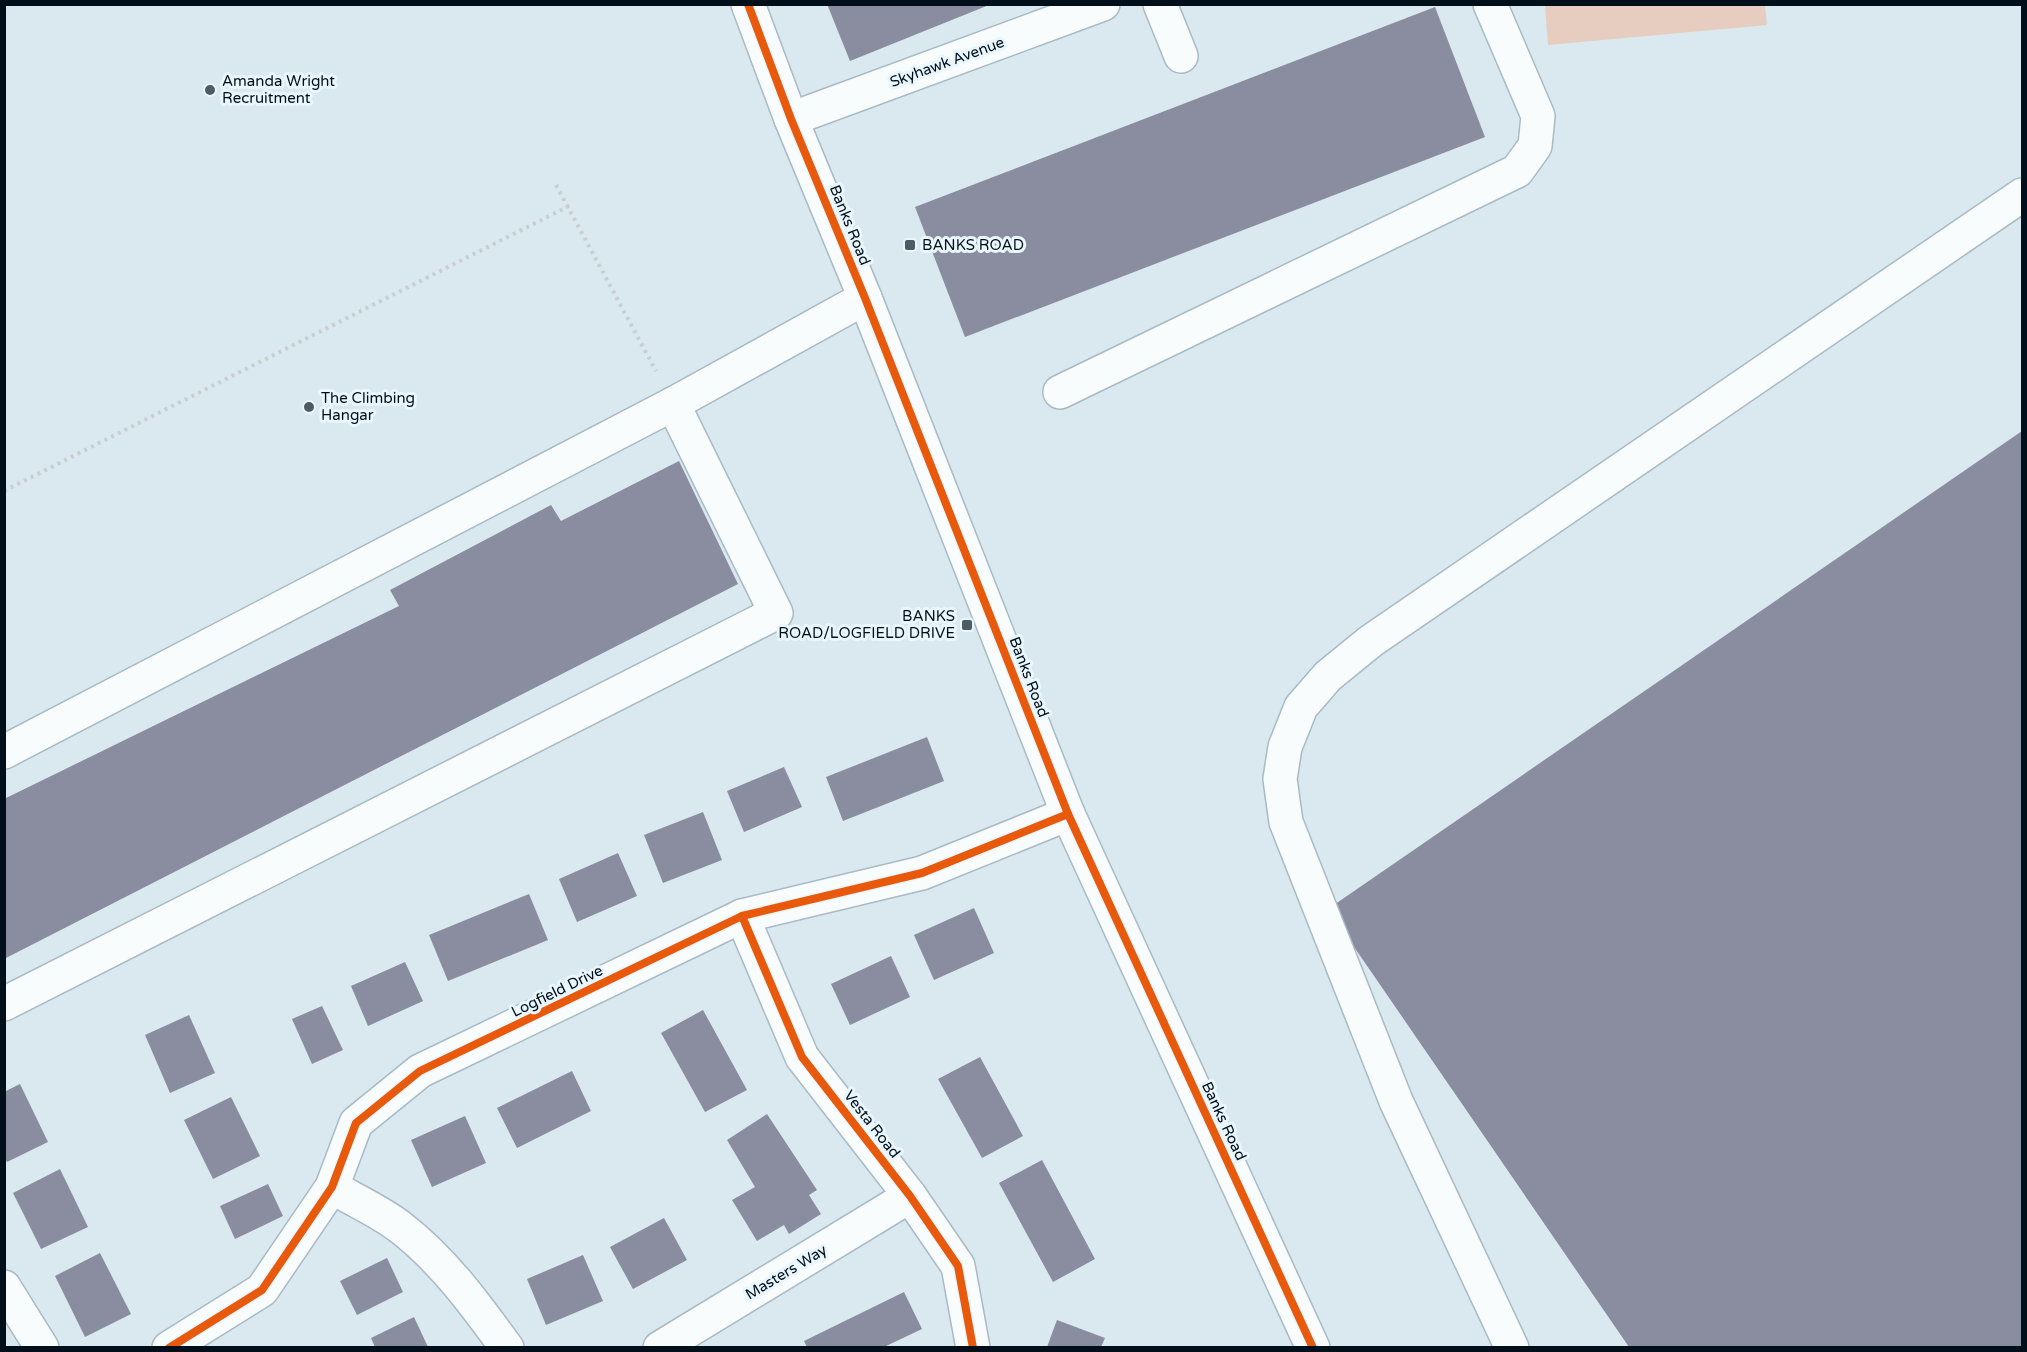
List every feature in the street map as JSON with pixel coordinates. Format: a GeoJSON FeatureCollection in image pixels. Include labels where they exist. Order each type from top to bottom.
{"type":"FeatureCollection","features":[{"type":"Feature","properties":{"kind":"street","name":"Banks Road"},"geometry":{"type":"LineString","coordinates":[[748,4],[791,119],[865,298],[1068,814],[1313,1347]]}},
{"type":"Feature","properties":{"kind":"street","name":"Skyhawk Avenue"},"geometry":{"type":"LineString","coordinates":[[791,119],[1103,4]]}},
{"type":"Feature","properties":{"kind":"street"},"geometry":{"type":"LineString","coordinates":[[1160,4],[1181,56]]}},
{"type":"Feature","properties":{"kind":"street"},"geometry":{"type":"LineString","coordinates":[[1060,392],[1517,171],[1535,146],[1538,116],[1490,4]]}},
{"type":"Feature","properties":{"kind":"street"},"geometry":{"type":"LineString","coordinates":[[1512,1347],[1396,1101],[1286,822],[1280,779],[1286,747],[1301,707],[1328,676],[1371,641],[2022,195]]}},
{"type":"Feature","properties":{"kind":"street"},"geometry":{"type":"LineString","coordinates":[[4,752],[673,404],[865,298]]}},
{"type":"Feature","properties":{"kind":"street"},"geometry":{"type":"LineString","coordinates":[[4,1004],[776,613],[673,404]]}},
{"type":"Feature","properties":{"kind":"street","name":"Logfield Drive"},"geometry":{"type":"LineString","coordinates":[[169,1347],[262,1290],[332,1187],[356,1124],[420,1071],[742,916],[922,873],[1068,814]]}},
{"type":"Feature","properties":{"kind":"street","name":"Vesta Road"},"geometry":{"type":"LineString","coordinates":[[742,916],[802,1057],[910,1196],[958,1266],[973,1347]]}},
{"type":"Feature","properties":{"kind":"street"},"geometry":{"type":"LineString","coordinates":[[332,1187],[398,1226],[438,1260],[507,1347]]}},
{"type":"Feature","properties":{"kind":"street","name":"Masters Way"},"geometry":{"type":"LineString","coordinates":[[660,1347],[910,1196]]}},
{"type":"Feature","properties":{"kind":"street"},"geometry":{"type":"LineString","coordinates":[[4,1287],[42,1347]]}},
{"type":"Feature","properties":{"kind":"path"},"geometry":{"type":"LineString","coordinates":[[556,185],[673,404]]}},
{"type":"Feature","properties":{"kind":"path"},"geometry":{"type":"LineString","coordinates":[[4,490],[569,206]]}},
{"type":"Feature","properties":{"kind":"shaded area"},"geometry":{"type":"Polygon","coordinates":[[[1545,5],[1765,5],[1767,25],[1548,45],[1545,5]]]}},
{"type":"Feature","properties":{"kind":"building"},"geometry":{"type":"Polygon","coordinates":[[[827,4],[989,4],[989,5],[850,61],[827,4]]]}},
{"type":"Feature","properties":{"kind":"building"},"geometry":{"type":"Polygon","coordinates":[[[1435,7],[1485,137],[965,337],[915,207],[1435,7]]]}},
{"type":"Feature","properties":{"kind":"building"},"geometry":{"type":"Polygon","coordinates":[[[2022,431],[2022,1347],[1629,1347],[1328,909],[2022,431]]]}},
{"type":"Feature","properties":{"kind":"building"},"geometry":{"type":"Polygon","coordinates":[[[679,461],[738,584],[4,959],[4,799],[399,606],[390,590],[551,505],[561,521],[679,461]]]}},
{"type":"Feature","properties":{"kind":"building"},"geometry":{"type":"Polygon","coordinates":[[[927,737],[944,781],[843,821],[826,777],[927,737]]]}},
{"type":"Feature","properties":{"kind":"building"},"geometry":{"type":"Polygon","coordinates":[[[784,767],[802,807],[744,832],[727,791],[784,767]]]}},
{"type":"Feature","properties":{"kind":"building"},"geometry":{"type":"Polygon","coordinates":[[[703,812],[722,860],[663,883],[644,835],[703,812]]]}},
{"type":"Feature","properties":{"kind":"building"},"geometry":{"type":"Polygon","coordinates":[[[618,853],[637,896],[577,922],[559,879],[618,853]]]}},
{"type":"Feature","properties":{"kind":"building"},"geometry":{"type":"Polygon","coordinates":[[[529,894],[548,940],[448,981],[429,935],[529,894]]]}},
{"type":"Feature","properties":{"kind":"building"},"geometry":{"type":"Polygon","coordinates":[[[974,908],[994,953],[934,980],[914,935],[974,908]]]}},
{"type":"Feature","properties":{"kind":"building"},"geometry":{"type":"Polygon","coordinates":[[[891,956],[910,997],[850,1025],[831,984],[891,956]]]}},
{"type":"Feature","properties":{"kind":"building"},"geometry":{"type":"Polygon","coordinates":[[[405,962],[423,1001],[368,1026],[351,986],[405,962]]]}},
{"type":"Feature","properties":{"kind":"building"},"geometry":{"type":"Polygon","coordinates":[[[322,1006],[343,1050],[312,1064],[292,1019],[322,1006]]]}},
{"type":"Feature","properties":{"kind":"building"},"geometry":{"type":"Polygon","coordinates":[[[703,1010],[747,1090],[705,1112],[661,1033],[703,1010]]]}},
{"type":"Feature","properties":{"kind":"building"},"geometry":{"type":"Polygon","coordinates":[[[189,1015],[215,1073],[170,1093],[145,1035],[189,1015]]]}},
{"type":"Feature","properties":{"kind":"building"},"geometry":{"type":"Polygon","coordinates":[[[980,1057],[1023,1136],[982,1158],[938,1079],[980,1057]]]}},
{"type":"Feature","properties":{"kind":"building"},"geometry":{"type":"Polygon","coordinates":[[[572,1071],[591,1111],[517,1148],[497,1108],[572,1071]]]}},
{"type":"Feature","properties":{"kind":"building"},"geometry":{"type":"Polygon","coordinates":[[[20,1084],[48,1142],[7,1162],[4,1157],[4,1092],[20,1084]]]}},
{"type":"Feature","properties":{"kind":"building"},"geometry":{"type":"Polygon","coordinates":[[[231,1097],[260,1156],[213,1179],[184,1120],[231,1097]]]}},
{"type":"Feature","properties":{"kind":"building"},"geometry":{"type":"Polygon","coordinates":[[[767,1114],[817,1190],[809,1195],[821,1214],[789,1234],[784,1225],[757,1241],[732,1200],[755,1187],[727,1140],[767,1114]]]}},
{"type":"Feature","properties":{"kind":"building"},"geometry":{"type":"Polygon","coordinates":[[[465,1116],[486,1163],[432,1187],[411,1140],[465,1116]]]}},
{"type":"Feature","properties":{"kind":"building"},"geometry":{"type":"Polygon","coordinates":[[[1042,1160],[1095,1259],[1053,1282],[999,1183],[1042,1160]]]}},
{"type":"Feature","properties":{"kind":"building"},"geometry":{"type":"Polygon","coordinates":[[[60,1169],[88,1227],[41,1249],[13,1193],[60,1169]]]}},
{"type":"Feature","properties":{"kind":"building"},"geometry":{"type":"Polygon","coordinates":[[[268,1184],[283,1216],[235,1239],[220,1206],[268,1184]]]}},
{"type":"Feature","properties":{"kind":"building"},"geometry":{"type":"Polygon","coordinates":[[[664,1218],[687,1260],[633,1289],[610,1247],[664,1218]]]}},
{"type":"Feature","properties":{"kind":"building"},"geometry":{"type":"Polygon","coordinates":[[[100,1253],[131,1314],[85,1337],[55,1276],[100,1253]]]}},
{"type":"Feature","properties":{"kind":"building"},"geometry":{"type":"Polygon","coordinates":[[[583,1255],[603,1301],[546,1325],[527,1279],[583,1255]]]}},
{"type":"Feature","properties":{"kind":"building"},"geometry":{"type":"Polygon","coordinates":[[[387,1258],[403,1292],[357,1315],[340,1281],[387,1258]]]}},
{"type":"Feature","properties":{"kind":"building"},"geometry":{"type":"Polygon","coordinates":[[[904,1292],[922,1329],[884,1347],[807,1347],[804,1341],[904,1292]]]}},
{"type":"Feature","properties":{"kind":"building"},"geometry":{"type":"Polygon","coordinates":[[[414,1317],[428,1347],[375,1347],[371,1338],[414,1317]]]}},
{"type":"Feature","properties":{"kind":"building"},"geometry":{"type":"Polygon","coordinates":[[[1057,1320],[1105,1338],[1101,1347],[1047,1347],[1057,1320]]]}},
{"type":"Feature","properties":{"kind":"cycle path"},"geometry":{"type":"LineString","coordinates":[[748,4],[791,119],[865,298],[1068,814],[1313,1348]]}},
{"type":"Feature","properties":{"kind":"cycle path"},"geometry":{"type":"LineString","coordinates":[[169,1348],[262,1290],[332,1187],[356,1123],[420,1071],[742,916],[922,873],[1068,814]]}},
{"type":"Feature","properties":{"kind":"cycle path"},"geometry":{"type":"LineString","coordinates":[[742,916],[802,1057],[910,1196],[958,1266],[973,1348]]}},
{"type":"Feature","properties":{"kind":"place","name":"Amanda Wright Recruitment"},"geometry":{"type":"Point","coordinates":[210,90]}},
{"type":"Feature","properties":{"kind":"place","name":"BANKS ROAD"},"geometry":{"type":"Point","coordinates":[910,245]}},
{"type":"Feature","properties":{"kind":"place","name":"The Climbing Hangar"},"geometry":{"type":"Point","coordinates":[309,407]}},
{"type":"Feature","properties":{"kind":"place","name":"BANKS ROAD/LOGFIELD DRIVE"},"geometry":{"type":"Point","coordinates":[967,625]}}]}
